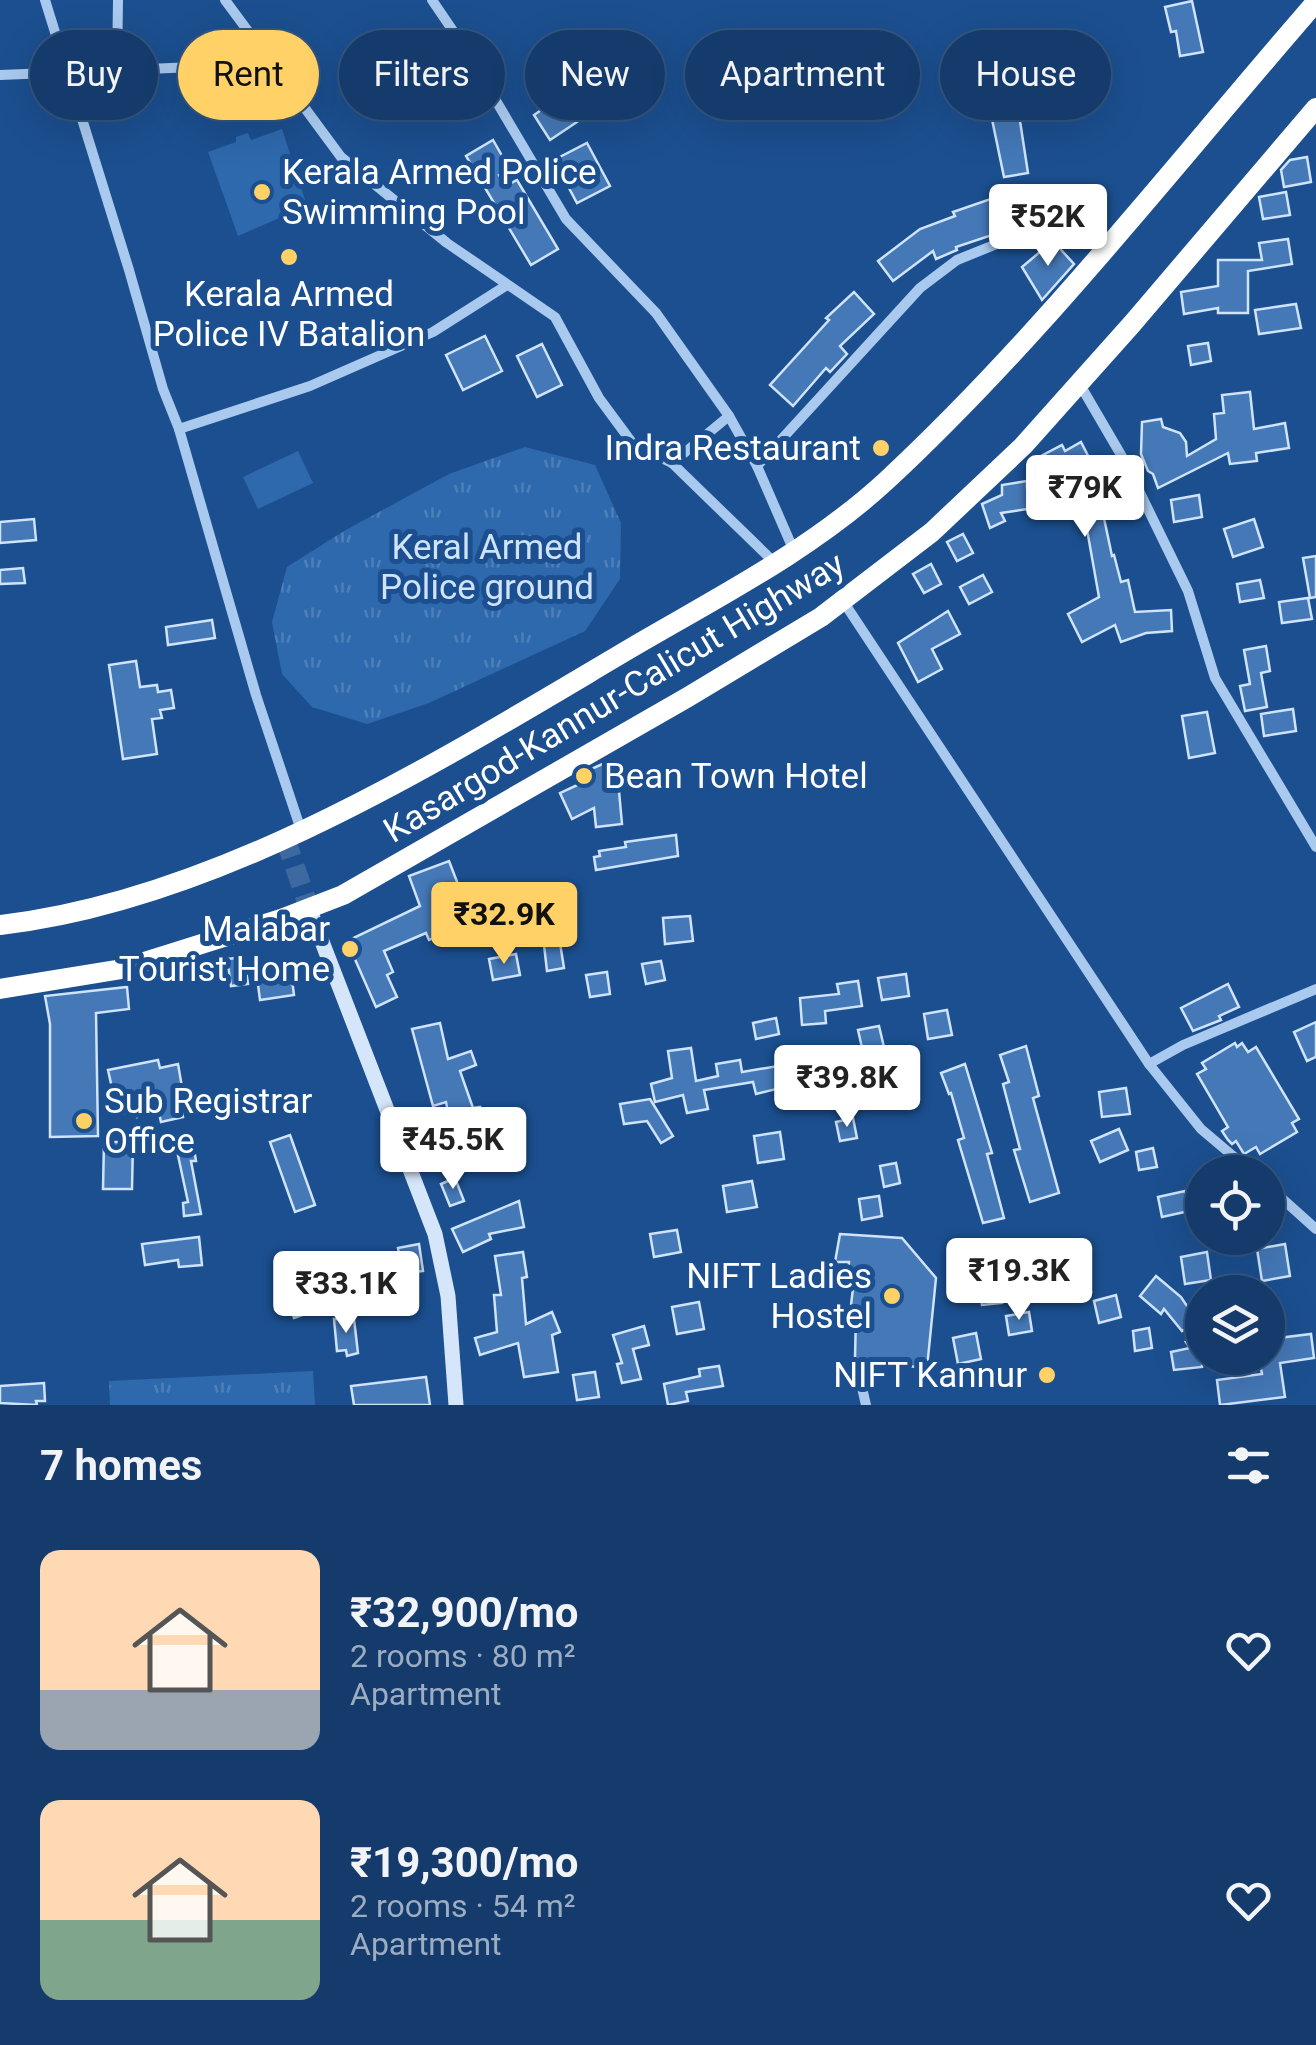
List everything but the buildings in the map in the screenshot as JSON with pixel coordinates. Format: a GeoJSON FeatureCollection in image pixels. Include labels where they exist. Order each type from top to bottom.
{"type":"FeatureCollection","features":[{"type":"Feature","properties":{"kind":"highway","name":"Kasargod-Kannur-Calicut Highway"},"geometry":{"type":"LineString","coordinates":[[0,925],[80,910],[185,882],[301,831],[482,736],[816,538],[883,483],[1019,350],[1316,2]]}},
{"type":"Feature","properties":{"kind":"highway","name":"Kasargod-Kannur-Calicut Highway"},"geometry":{"type":"LineString","coordinates":[[0,989],[122,968],[343,895],[688,698],[843,601],[932,532],[1023,446],[1316,108]]}},
{"type":"Feature","properties":{"kind":"main road"},"geometry":{"type":"LineString","coordinates":[[308,908],[434,1234],[448,1296],[456,1405]]}},
{"type":"Feature","properties":{"kind":"street"},"geometry":{"type":"LineString","coordinates":[[45,0],[54,30]]}},
{"type":"Feature","properties":{"kind":"street"},"geometry":{"type":"LineString","coordinates":[[118,0],[118,30]]}},
{"type":"Feature","properties":{"kind":"street"},"geometry":{"type":"LineString","coordinates":[[225,0],[247,30]]}},
{"type":"Feature","properties":{"kind":"street"},"geometry":{"type":"LineString","coordinates":[[432,0],[566,219],[656,313],[730,416],[794,552]]}},
{"type":"Feature","properties":{"kind":"street"},"geometry":{"type":"LineString","coordinates":[[0,76],[30,76]]}},
{"type":"Feature","properties":{"kind":"street"},"geometry":{"type":"LineString","coordinates":[[82,120],[301,831]]}},
{"type":"Feature","properties":{"kind":"street"},"geometry":{"type":"LineString","coordinates":[[313,120],[341,157],[447,243],[555,317],[599,398],[632,444],[672,463],[775,563]]}},
{"type":"Feature","properties":{"kind":"street"},"geometry":{"type":"LineString","coordinates":[[756,466],[920,288],[956,260],[1039,227]]}},
{"type":"Feature","properties":{"kind":"street"},"geometry":{"type":"LineString","coordinates":[[179,429],[328,379],[433,332],[507,285]]}},
{"type":"Feature","properties":{"kind":"street"},"geometry":{"type":"LineString","coordinates":[[1078,382],[1124,460],[1188,590],[1215,678],[1316,848]]}},
{"type":"Feature","properties":{"kind":"street"},"geometry":{"type":"LineString","coordinates":[[672,463],[730,416]]}},
{"type":"Feature","properties":{"kind":"street"},"geometry":{"type":"LineString","coordinates":[[843,601],[1149,1064],[1201,1129],[1232,1155]]}},
{"type":"Feature","properties":{"kind":"street"},"geometry":{"type":"LineString","coordinates":[[1149,1064],[1183,1045],[1316,989]]}},
{"type":"Feature","properties":{"kind":"street"},"geometry":{"type":"LineString","coordinates":[[1285,1202],[1316,1230]]}},
{"type":"Feature","properties":{"kind":"street"},"geometry":{"type":"LineString","coordinates":[[857,1366],[866,1405]]}},
{"type":"Feature","properties":{"kind":"green space","name":"Kerala Armed Police Swimming Pool"},"geometry":{"type":"Polygon","coordinates":[[[282,129],[307,206],[238,236],[208,152],[248,133],[251,140],[282,129]]]}},
{"type":"Feature","properties":{"kind":"green space","name":"Keral Armed Police ground"},"geometry":{"type":"Polygon","coordinates":[[[525,447],[595,465],[621,523],[620,579],[585,631],[429,703],[367,724],[312,707],[282,674],[272,622],[287,567],[449,474],[525,447]]]}},
{"type":"Feature","properties":{"kind":"green space"},"geometry":{"type":"Polygon","coordinates":[[[298,451],[313,483],[258,509],[243,477],[298,451]]]}},
{"type":"Feature","properties":{"kind":"green space"},"geometry":{"type":"Polygon","coordinates":[[[313,1371],[315,1405],[110,1405],[109,1381],[313,1371]]]}},
{"type":"Feature","properties":{"kind":"tunnel"},"geometry":{"type":"LineString","coordinates":[[285,838],[309,908]]}},
{"type":"Feature","properties":{"kind":"place","name":"Kerala Armed Police Swimming Pool"},"geometry":{"type":"Point","coordinates":[262,192]}},
{"type":"Feature","properties":{"kind":"place","name":"Kerala Armed Police IV Batalion"},"geometry":{"type":"Point","coordinates":[289,257]}},
{"type":"Feature","properties":{"kind":"place","name":"Indra Restaurant"},"geometry":{"type":"Point","coordinates":[881,448]}},
{"type":"Feature","properties":{"kind":"place","name":"Bean Town Hotel"},"geometry":{"type":"Point","coordinates":[584,776]}},
{"type":"Feature","properties":{"kind":"place","name":"Malabar Tourist Home"},"geometry":{"type":"Point","coordinates":[350,949]}},
{"type":"Feature","properties":{"kind":"place","name":"Sub Registrar Office"},"geometry":{"type":"Point","coordinates":[84,1121]}},
{"type":"Feature","properties":{"kind":"place","name":"NIFT Ladies Hostel"},"geometry":{"type":"Point","coordinates":[892,1296]}},
{"type":"Feature","properties":{"kind":"place","name":"NIFT Kannur"},"geometry":{"type":"Point","coordinates":[1047,1375]}}]}
